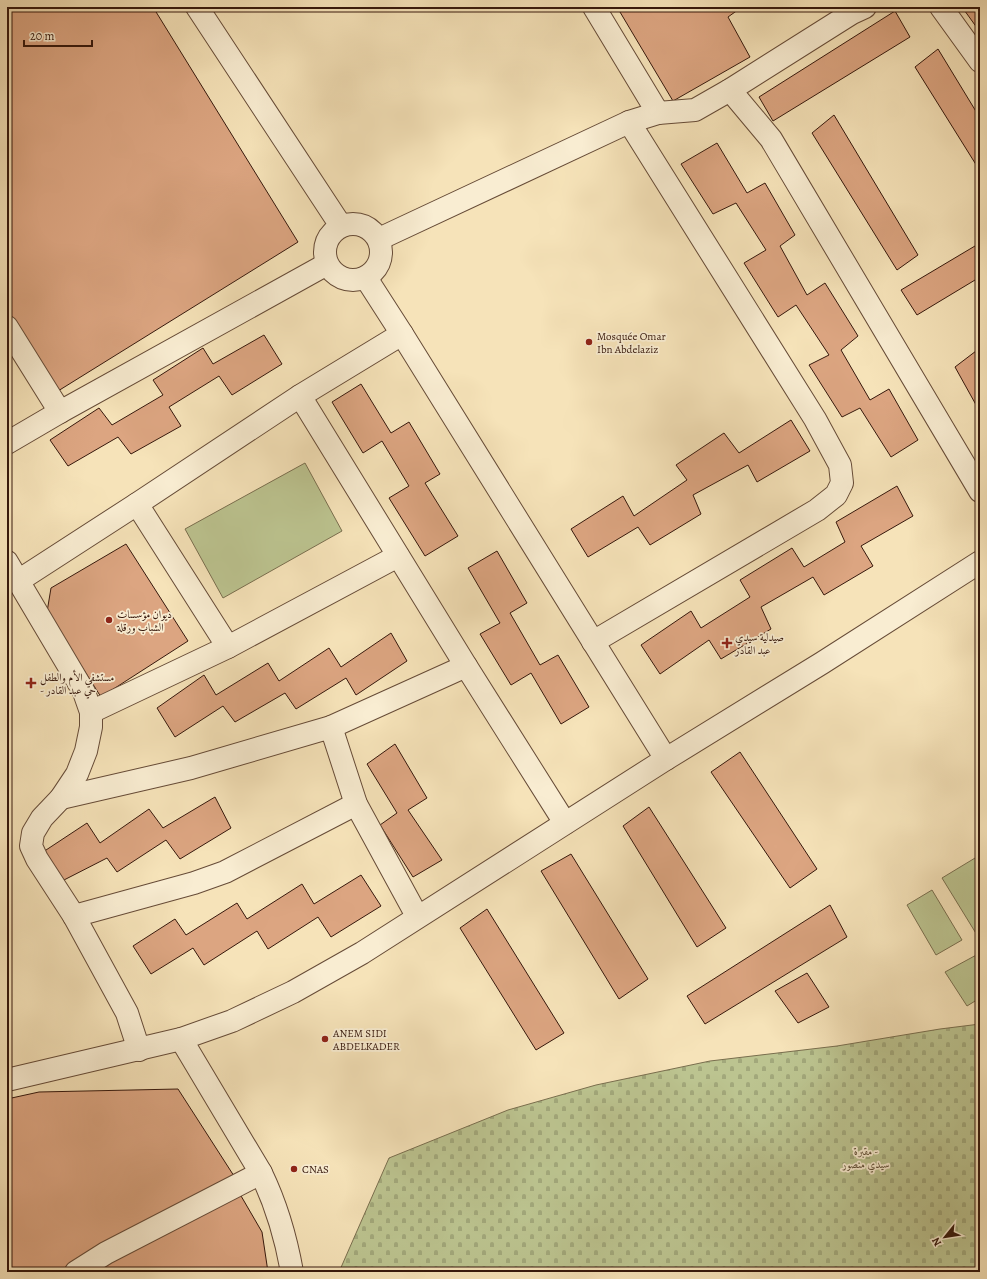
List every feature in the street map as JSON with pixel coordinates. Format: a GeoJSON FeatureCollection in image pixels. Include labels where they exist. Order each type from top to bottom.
{"type":"FeatureCollection","features":[{"type":"Feature","properties":{"kind":"street"},"geometry":{"type":"LineString","coordinates":[[197,7],[341,226]]}},
{"type":"Feature","properties":{"kind":"street"},"geometry":{"type":"LineString","coordinates":[[594,7],[658,113]]}},
{"type":"Feature","properties":{"kind":"street"},"geometry":{"type":"LineString","coordinates":[[379,240],[629,122],[658,113],[695,110],[730,90],[852,13],[865,7]]}},
{"type":"Feature","properties":{"kind":"street"},"geometry":{"type":"LineString","coordinates":[[941,7],[980,61]]}},
{"type":"Feature","properties":{"kind":"street"},"geometry":{"type":"LineString","coordinates":[[730,90],[771,139],[980,491]]}},
{"type":"Feature","properties":{"kind":"street"},"geometry":{"type":"LineString","coordinates":[[593,642],[817,510],[836,495],[842,483],[840,465],[815,419],[629,122]]}},
{"type":"Feature","properties":{"kind":"street"},"geometry":{"type":"LineString","coordinates":[[356,223],[370,228],[379,240],[382,254],[377,268],[366,278],[351,280],[337,275],[327,264],[325,249],[330,235],[341,226],[356,223]]}},
{"type":"Feature","properties":{"kind":"street"},"geometry":{"type":"LineString","coordinates":[[7,443],[327,264]]}},
{"type":"Feature","properties":{"kind":"street"},"geometry":{"type":"LineString","coordinates":[[366,278],[666,759]]}},
{"type":"Feature","properties":{"kind":"street"},"geometry":{"type":"LineString","coordinates":[[7,327],[60,412]]}},
{"type":"Feature","properties":{"kind":"street"},"geometry":{"type":"LineString","coordinates":[[18,580],[137,504],[300,396],[402,334]]}},
{"type":"Feature","properties":{"kind":"street"},"geometry":{"type":"LineString","coordinates":[[300,396],[466,666],[565,823]]}},
{"type":"Feature","properties":{"kind":"street"},"geometry":{"type":"LineString","coordinates":[[137,504],[228,647]]}},
{"type":"Feature","properties":{"kind":"street"},"geometry":{"type":"LineString","coordinates":[[91,712],[228,647],[398,556]]}},
{"type":"Feature","properties":{"kind":"street"},"geometry":{"type":"LineString","coordinates":[[7,562],[84,692],[91,712],[91,727],[86,751],[77,774],[61,798],[42,818],[33,833],[31,846],[37,859],[74,916],[127,1013],[139,1050]]}},
{"type":"Feature","properties":{"kind":"street"},"geometry":{"type":"LineString","coordinates":[[7,1080],[181,1039],[232,1021],[293,992],[362,953],[417,916],[666,759],[822,664],[980,562]]}},
{"type":"Feature","properties":{"kind":"street"},"geometry":{"type":"LineString","coordinates":[[61,798],[191,768],[331,727],[466,666]]}},
{"type":"Feature","properties":{"kind":"street"},"geometry":{"type":"LineString","coordinates":[[331,727],[356,804],[417,916]]}},
{"type":"Feature","properties":{"kind":"street"},"geometry":{"type":"LineString","coordinates":[[74,916],[194,883],[225,872],[356,804]]}},
{"type":"Feature","properties":{"kind":"street"},"geometry":{"type":"LineString","coordinates":[[181,1039],[261,1174],[276,1210],[292,1272]]}},
{"type":"Feature","properties":{"kind":"street"},"geometry":{"type":"LineString","coordinates":[[76,1272],[106,1253],[261,1174]]}},
{"type":"Feature","properties":{"kind":"green space"},"geometry":{"type":"Polygon","coordinates":[[[305,463],[342,531],[223,598],[185,529],[305,463]]]}},
{"type":"Feature","properties":{"kind":"green space"},"geometry":{"type":"Polygon","coordinates":[[[980,855],[980,933],[977,935],[942,878],[980,855]]]}},
{"type":"Feature","properties":{"kind":"green space"},"geometry":{"type":"Polygon","coordinates":[[[932,890],[962,940],[936,955],[907,905],[932,890]]]}},
{"type":"Feature","properties":{"kind":"green space"},"geometry":{"type":"Polygon","coordinates":[[[980,953],[980,998],[967,1006],[945,972],[980,953]]]}},
{"type":"Feature","properties":{"kind":"green space","name":"مقبرة - سيدي منصور"},"geometry":{"type":"Polygon","coordinates":[[[980,1024],[980,1272],[339,1272],[389,1158],[508,1110],[596,1085],[710,1061],[837,1046],[980,1024]]]}},
{"type":"Feature","properties":{"kind":"building"},"geometry":{"type":"Polygon","coordinates":[[[7,7],[153,7],[298,242],[58,391],[7,311],[7,7]]]}},
{"type":"Feature","properties":{"kind":"building"},"geometry":{"type":"Polygon","coordinates":[[[617,7],[742,7],[728,17],[750,57],[673,101],[617,7]]]}},
{"type":"Feature","properties":{"kind":"building"},"geometry":{"type":"Polygon","coordinates":[[[962,7],[980,7],[980,32],[962,7]]]}},
{"type":"Feature","properties":{"kind":"building"},"geometry":{"type":"Polygon","coordinates":[[[895,11],[910,37],[773,121],[759,97],[895,11]]]}},
{"type":"Feature","properties":{"kind":"building"},"geometry":{"type":"Polygon","coordinates":[[[938,49],[980,118],[980,171],[915,67],[938,49]]]}},
{"type":"Feature","properties":{"kind":"building"},"geometry":{"type":"Polygon","coordinates":[[[834,115],[918,255],[897,270],[812,133],[834,115]]]}},
{"type":"Feature","properties":{"kind":"building"},"geometry":{"type":"Polygon","coordinates":[[[717,143],[747,193],[765,183],[795,235],[780,246],[807,295],[825,283],[858,336],[841,350],[870,400],[889,389],[918,440],[891,457],[860,408],[842,417],[809,365],[829,355],[796,305],[778,317],[744,263],[766,250],[736,203],[713,214],[681,164],[717,143]]]}},
{"type":"Feature","properties":{"kind":"building"},"geometry":{"type":"Polygon","coordinates":[[[980,243],[980,277],[917,315],[901,290],[980,243]]]}},
{"type":"Feature","properties":{"kind":"building"},"geometry":{"type":"Polygon","coordinates":[[[264,335],[282,364],[232,395],[219,376],[169,407],[181,426],[131,454],[118,437],[68,466],[50,440],[99,408],[112,425],[163,395],[153,380],[203,348],[213,364],[264,335]]]}},
{"type":"Feature","properties":{"kind":"building"},"geometry":{"type":"Polygon","coordinates":[[[976,351],[980,358],[980,412],[955,367],[976,351]]]}},
{"type":"Feature","properties":{"kind":"building"},"geometry":{"type":"Polygon","coordinates":[[[361,384],[391,433],[409,422],[440,474],[425,483],[458,536],[425,556],[389,498],[409,486],[382,441],[363,453],[332,402],[361,384]]]}},
{"type":"Feature","properties":{"kind":"building"},"geometry":{"type":"Polygon","coordinates":[[[791,420],[810,451],[757,482],[748,465],[693,495],[701,514],[650,545],[638,527],[588,557],[571,529],[623,496],[634,516],[687,480],[676,465],[724,433],[739,453],[791,420]]]}},
{"type":"Feature","properties":{"kind":"building"},"geometry":{"type":"Polygon","coordinates":[[[897,486],[913,516],[861,546],[873,566],[824,595],[813,577],[761,607],[771,629],[721,659],[709,640],[660,674],[641,645],[691,611],[701,628],[750,597],[740,580],[792,548],[804,567],[845,542],[836,522],[897,486]]]}},
{"type":"Feature","properties":{"kind":"building"},"geometry":{"type":"Polygon","coordinates":[[[126,544],[188,641],[101,697],[47,612],[51,588],[126,544]]]}},
{"type":"Feature","properties":{"kind":"building"},"geometry":{"type":"Polygon","coordinates":[[[497,551],[527,603],[510,613],[540,665],[558,655],[589,707],[561,724],[531,673],[511,685],[480,634],[500,623],[468,568],[497,551]]]}},
{"type":"Feature","properties":{"kind":"building"},"geometry":{"type":"Polygon","coordinates":[[[391,633],[407,661],[356,695],[346,678],[296,709],[285,693],[235,722],[223,706],[175,737],[157,708],[204,675],[216,695],[268,663],[279,681],[329,648],[341,667],[391,633]]]}},
{"type":"Feature","properties":{"kind":"building"},"geometry":{"type":"Polygon","coordinates":[[[395,744],[427,798],[408,810],[442,860],[413,877],[380,825],[397,813],[367,764],[395,744]]]}},
{"type":"Feature","properties":{"kind":"building"},"geometry":{"type":"Polygon","coordinates":[[[740,752],[817,869],[790,888],[711,772],[740,752]]]}},
{"type":"Feature","properties":{"kind":"building"},"geometry":{"type":"Polygon","coordinates":[[[215,797],[231,828],[180,859],[166,840],[117,872],[107,858],[62,881],[43,852],[87,823],[100,843],[149,809],[163,828],[215,797]]]}},
{"type":"Feature","properties":{"kind":"building"},"geometry":{"type":"Polygon","coordinates":[[[649,807],[726,928],[697,947],[623,826],[649,807]]]}},
{"type":"Feature","properties":{"kind":"building"},"geometry":{"type":"Polygon","coordinates":[[[571,854],[648,979],[619,999],[541,871],[571,854]]]}},
{"type":"Feature","properties":{"kind":"building"},"geometry":{"type":"Polygon","coordinates":[[[361,875],[381,906],[331,937],[318,917],[268,949],[257,931],[204,965],[193,948],[151,974],[133,946],[175,919],[186,935],[237,903],[247,919],[302,884],[314,904],[361,875]]]}},
{"type":"Feature","properties":{"kind":"building"},"geometry":{"type":"Polygon","coordinates":[[[830,905],[847,937],[705,1024],[687,996],[830,905]]]}},
{"type":"Feature","properties":{"kind":"building"},"geometry":{"type":"Polygon","coordinates":[[[487,909],[564,1033],[536,1050],[460,928],[487,909]]]}},
{"type":"Feature","properties":{"kind":"building"},"geometry":{"type":"Polygon","coordinates":[[[807,973],[829,1007],[798,1023],[775,991],[807,973]]]}},
{"type":"Feature","properties":{"kind":"building"},"geometry":{"type":"Polygon","coordinates":[[[178,1089],[234,1176],[61,1272],[7,1272],[7,1099],[39,1092],[178,1089]]]}},
{"type":"Feature","properties":{"kind":"building"},"geometry":{"type":"Polygon","coordinates":[[[237,1189],[262,1232],[268,1272],[89,1272],[237,1189]]]}},
{"type":"Feature","properties":{"kind":"place","name":"Mosquée Omar Ibn Abdelaziz"},"geometry":{"type":"Point","coordinates":[589,342]}},
{"type":"Feature","properties":{"kind":"place","name":"ديوان مؤسسات الشباب ورقلة"},"geometry":{"type":"Point","coordinates":[109,620]}},
{"type":"Feature","properties":{"kind":"place","name":"صيدلية سيدي عبد القادر"},"geometry":{"type":"Point","coordinates":[727,643]}},
{"type":"Feature","properties":{"kind":"place","name":"مستشفي الأم والطفل - حي عبد القادر"},"geometry":{"type":"Point","coordinates":[31,683]}},
{"type":"Feature","properties":{"kind":"place","name":"ANEM SIDI ABDELKADER"},"geometry":{"type":"Point","coordinates":[325,1039]}},
{"type":"Feature","properties":{"kind":"place","name":"CNAS"},"geometry":{"type":"Point","coordinates":[294,1169]}}]}
